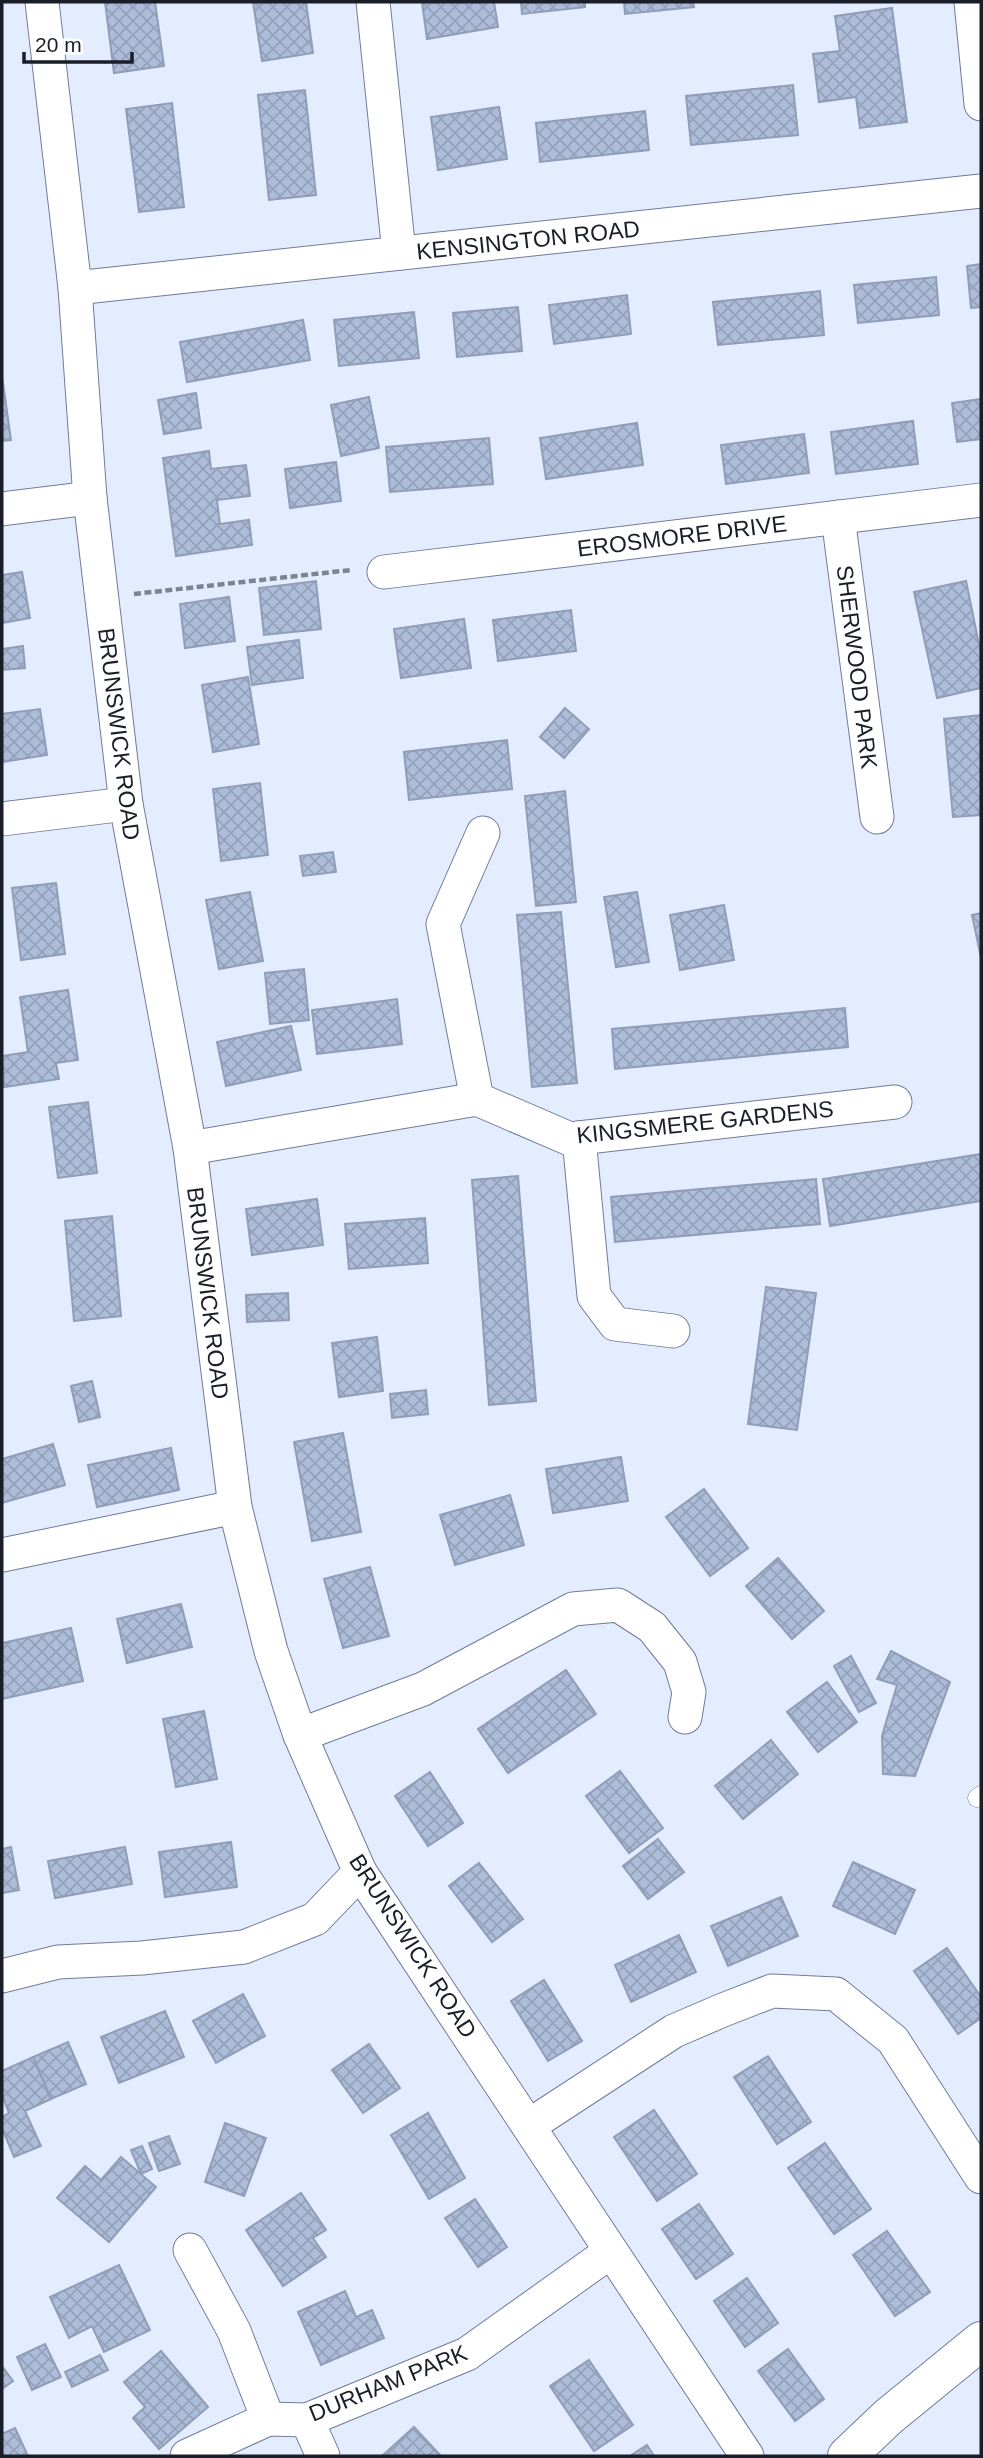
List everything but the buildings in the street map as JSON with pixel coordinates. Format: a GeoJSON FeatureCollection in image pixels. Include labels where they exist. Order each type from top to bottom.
{"type":"FeatureCollection","features":[{"type":"Feature","properties":{"kind":"street","name":"BRUNSWICK ROAD"},"geometry":{"type":"LineString","coordinates":[[42,2],[75,288],[90,498],[126,804],[190,1148],[236,1507],[271,1651],[300,1735],[360,1872],[747,2456]]}},
{"type":"Feature","properties":{"kind":"street"},"geometry":{"type":"LineString","coordinates":[[373,2],[399,253]]}},
{"type":"Feature","properties":{"kind":"street"},"geometry":{"type":"LineString","coordinates":[[971,2],[981,104]]}},
{"type":"Feature","properties":{"kind":"street","name":"KENSINGTON ROAD"},"geometry":{"type":"LineString","coordinates":[[75,288],[981,191]]}},
{"type":"Feature","properties":{"kind":"street"},"geometry":{"type":"LineString","coordinates":[[2,509],[90,498]]}},
{"type":"Feature","properties":{"kind":"street","name":"EROSMORE DRIVE"},"geometry":{"type":"LineString","coordinates":[[384,572],[981,500]]}},
{"type":"Feature","properties":{"kind":"street","name":"SHERWOOD PARK"},"geometry":{"type":"LineString","coordinates":[[838,517],[877,817]]}},
{"type":"Feature","properties":{"kind":"street"},"geometry":{"type":"LineString","coordinates":[[2,819],[126,804]]}},
{"type":"Feature","properties":{"kind":"street"},"geometry":{"type":"LineString","coordinates":[[190,1148],[477,1099],[443,924],[483,833]]}},
{"type":"Feature","properties":{"kind":"street","name":"KINGSMERE GARDENS"},"geometry":{"type":"LineString","coordinates":[[477,1099],[570,1139],[895,1102]]}},
{"type":"Feature","properties":{"kind":"street"},"geometry":{"type":"LineString","coordinates":[[579,1138],[594,1296],[615,1324],[673,1331]]}},
{"type":"Feature","properties":{"kind":"street"},"geometry":{"type":"LineString","coordinates":[[2,1555],[236,1507]]}},
{"type":"Feature","properties":{"kind":"street"},"geometry":{"type":"LineString","coordinates":[[300,1735],[423,1689],[573,1609],[618,1605],[652,1627],[680,1662],[689,1692],[685,1717]]}},
{"type":"Feature","properties":{"kind":"street"},"geometry":{"type":"LineString","coordinates":[[2,1976],[58,1962],[142,1958],[244,1947],[316,1919],[360,1872]]}},
{"type":"Feature","properties":{"kind":"street"},"geometry":{"type":"LineString","coordinates":[[530,2125],[674,2031],[723,2010],[772,1991],[836,1994],[893,2040],[981,2178]]}},
{"type":"Feature","properties":{"kind":"street"},"geometry":{"type":"LineString","coordinates":[[190,2250],[234,2331],[268,2418]]}},
{"type":"Feature","properties":{"kind":"street","name":"DURHAM PARK"},"geometry":{"type":"LineString","coordinates":[[187,2456],[268,2418],[307,2420],[467,2354],[610,2252]]}},
{"type":"Feature","properties":{"kind":"street"},"geometry":{"type":"LineString","coordinates":[[847,2456],[888,2417],[981,2341]]}},
{"type":"Feature","properties":{"kind":"street"},"geometry":{"type":"LineString","coordinates":[[307,2420],[323,2456]]}},
{"type":"Feature","properties":{"kind":"path"},"geometry":{"type":"LineString","coordinates":[[102,597],[352,570],[384,572]]}}]}
